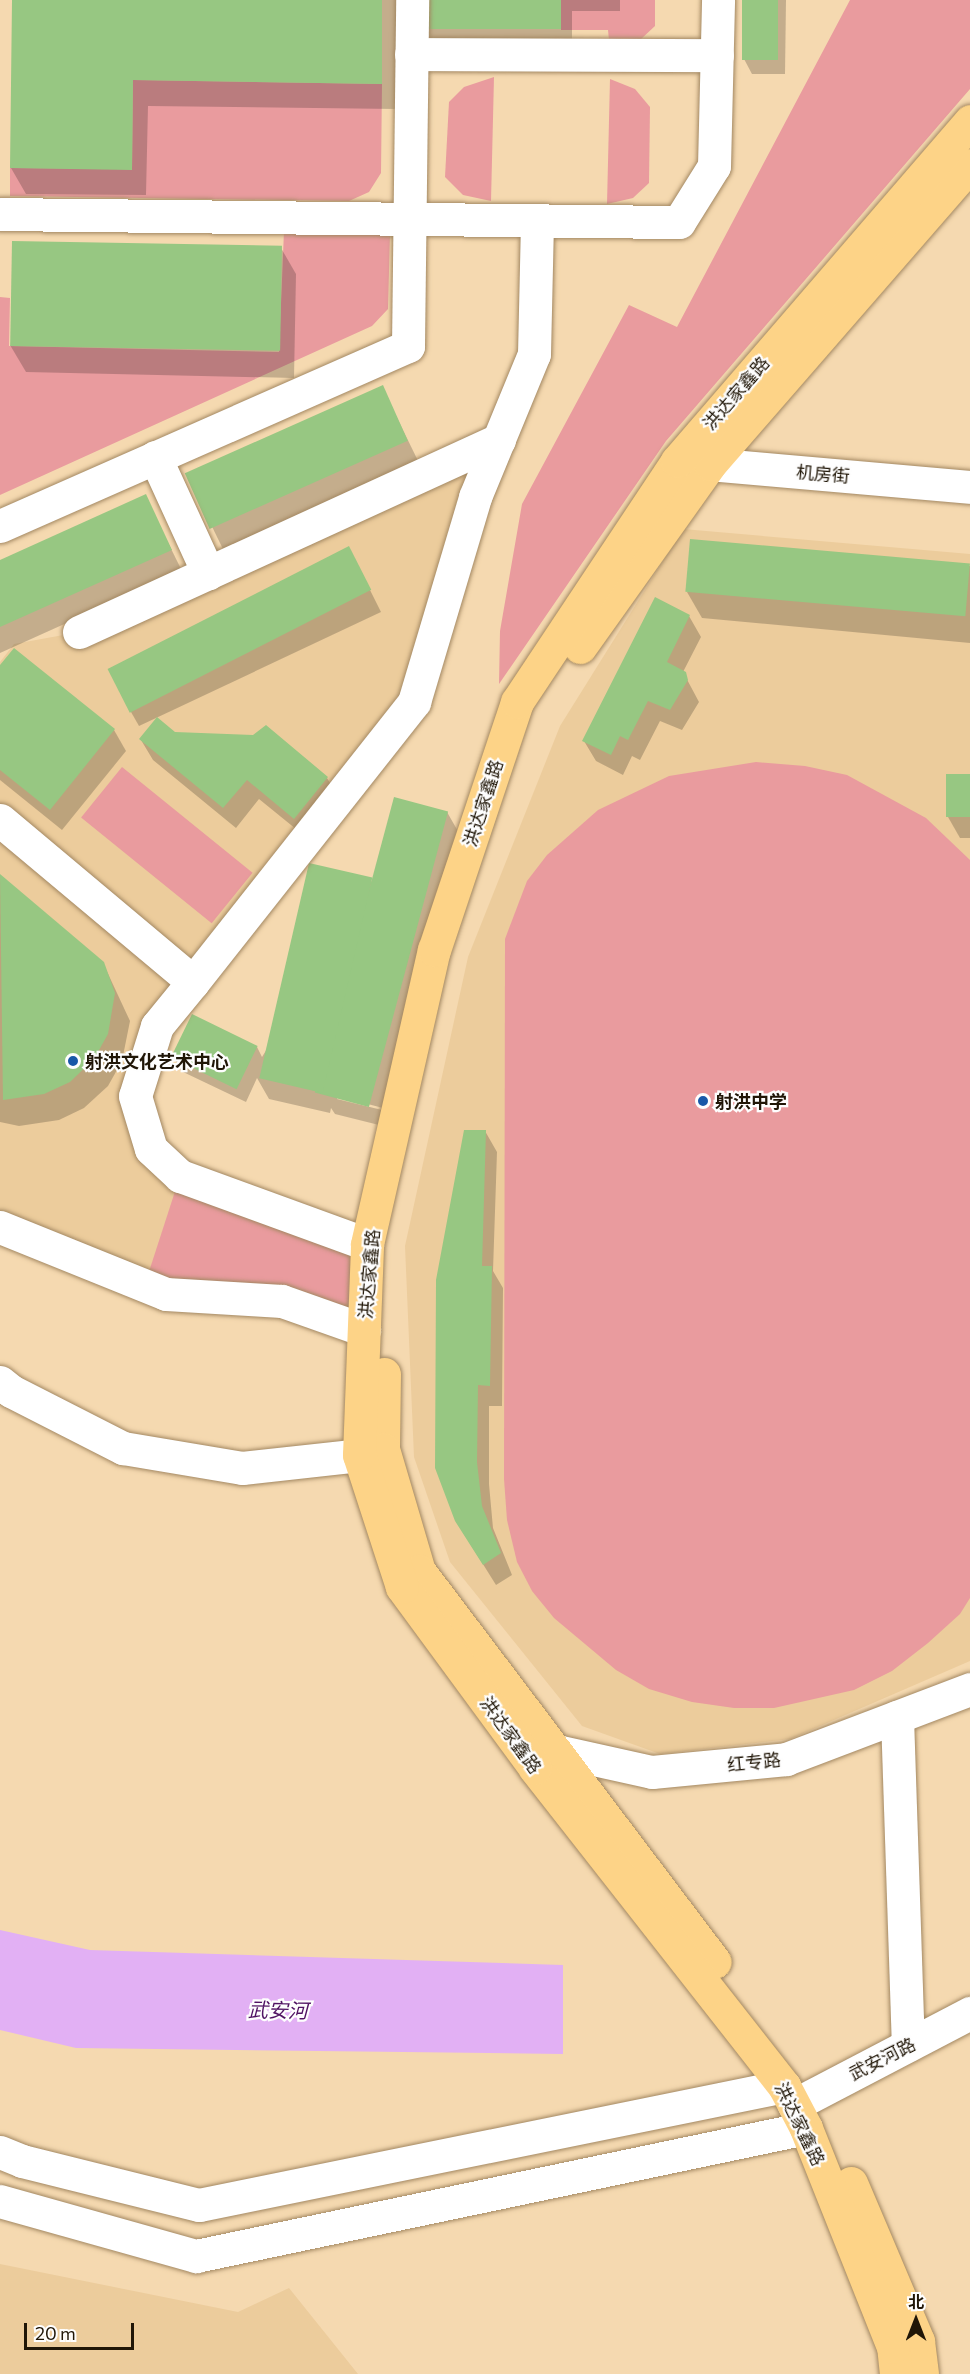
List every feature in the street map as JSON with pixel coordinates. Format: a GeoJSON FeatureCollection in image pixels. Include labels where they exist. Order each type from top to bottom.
{"type":"FeatureCollection","features":[{"type":"Feature","properties":{"kind":"main road","name":"洪达家鑫路"},"geometry":{"type":"LineString","coordinates":[[546,1760],[402,1587],[359,1455],[367,1244],[434,950],[517,702],[677,461],[970,121]]}},
{"type":"Feature","properties":{"kind":"main road","name":"洪达家鑫路"},"geometry":{"type":"LineString","coordinates":[[922,2374],[918,2341],[799,2103],[546,1760],[419,1571],[383,1449],[386,1248],[450,954],[530,716],[710,464],[970,165]]}},
{"type":"Feature","properties":{"kind":"main road","name":"洪达家鑫路"},"geometry":{"type":"LineString","coordinates":[[799,2103],[892,2347],[896,2374]]}},
{"type":"Feature","properties":{"kind":"street"},"geometry":{"type":"LineString","coordinates":[[0,526],[408,346],[411,0]]}},
{"type":"Feature","properties":{"kind":"street"},"geometry":{"type":"LineString","coordinates":[[0,214],[679,222],[714,166],[718,0]]}},
{"type":"Feature","properties":{"kind":"street"},"geometry":{"type":"LineString","coordinates":[[411,54],[717,56]]}},
{"type":"Feature","properties":{"kind":"street"},"geometry":{"type":"LineString","coordinates":[[367,1244],[180,1176],[151,1149],[135,1096],[157,1026],[414,702],[475,497],[534,354],[537,220]]}},
{"type":"Feature","properties":{"kind":"street"},"geometry":{"type":"LineString","coordinates":[[80,632],[499,440]]}},
{"type":"Feature","properties":{"kind":"street"},"geometry":{"type":"LineString","coordinates":[[155,458],[208,573]]}},
{"type":"Feature","properties":{"kind":"street","name":"机房街"},"geometry":{"type":"LineString","coordinates":[[677,461],[970,487]]}},
{"type":"Feature","properties":{"kind":"street"},"geometry":{"type":"LineString","coordinates":[[0,820],[193,981]]}},
{"type":"Feature","properties":{"kind":"street"},"geometry":{"type":"LineString","coordinates":[[0,1227],[166,1294],[282,1301],[364,1330]]}},
{"type":"Feature","properties":{"kind":"street"},"geometry":{"type":"LineString","coordinates":[[0,1382],[10,1391],[123,1448],[242,1468],[359,1455]]}},
{"type":"Feature","properties":{"kind":"street","name":"红专路"},"geometry":{"type":"LineString","coordinates":[[546,1760],[652,1772],[786,1759],[970,1689]]}},
{"type":"Feature","properties":{"kind":"street"},"geometry":{"type":"LineString","coordinates":[[897,1717],[908,2045]]}},
{"type":"Feature","properties":{"kind":"street","name":"武安河路"},"geometry":{"type":"LineString","coordinates":[[799,2103],[970,2013]]}},
{"type":"Feature","properties":{"kind":"street"},"geometry":{"type":"LineString","coordinates":[[0,2152],[22,2161],[199,2205],[799,2103]]}},
{"type":"Feature","properties":{"kind":"street"},"geometry":{"type":"LineString","coordinates":[[0,2201],[196,2256],[799,2103]]}},
{"type":"Feature","properties":{"kind":"shaded area"},"geometry":{"type":"Polygon","coordinates":[[[561,0],[655,0],[655,26],[640,40],[609,40],[608,30],[561,30],[561,0]]]}},
{"type":"Feature","properties":{"kind":"shaded area"},"geometry":{"type":"Polygon","coordinates":[[[850,0],[970,0],[970,89],[666,441],[499,684],[500,631],[522,504],[629,305],[677,327],[850,0]]]}},
{"type":"Feature","properties":{"kind":"shaded area"},"geometry":{"type":"Polygon","coordinates":[[[494,77],[491,201],[463,195],[445,177],[449,102],[464,87],[494,77]]]}},
{"type":"Feature","properties":{"kind":"shaded area"},"geometry":{"type":"Polygon","coordinates":[[[610,79],[635,89],[650,107],[649,183],[633,198],[607,204],[610,79]]]}},
{"type":"Feature","properties":{"kind":"shaded area"},"geometry":{"type":"Polygon","coordinates":[[[133,80],[382,84],[381,173],[369,192],[349,201],[10,196],[10,168],[132,169],[133,80]]]}},
{"type":"Feature","properties":{"kind":"shaded area"},"geometry":{"type":"Polygon","coordinates":[[[284,231],[390,234],[388,309],[372,326],[0,495],[0,297],[10,298],[9,346],[279,352],[284,231]]]}},
{"type":"Feature","properties":{"kind":"shaded area"},"geometry":{"type":"Polygon","coordinates":[[[499,440],[414,702],[193,982],[135,1096],[180,1176],[222,1296],[0,1227],[0,662],[14,644],[80,632],[499,440]]]}},
{"type":"Feature","properties":{"kind":"shaded area","name":"射洪中学"},"geometry":{"type":"Polygon","coordinates":[[[683,529],[970,554],[970,1661],[790,1739],[660,1754],[582,1726],[450,1562],[414,1457],[405,1246],[468,957],[560,726],[683,529]]]}},
{"type":"Feature","properties":{"kind":"shaded area","name":"射洪中学"},"geometry":{"type":"Polygon","coordinates":[[[756,762],[805,766],[847,775],[926,818],[970,860],[970,1598],[960,1614],[928,1643],[892,1671],[854,1690],[774,1708],[734,1708],[692,1702],[649,1689],[616,1670],[554,1618],[532,1591],[517,1562],[507,1520],[504,1479],[505,939],[527,881],[547,855],[598,810],[669,776],[756,762]]]}},
{"type":"Feature","properties":{"kind":"shaded area"},"geometry":{"type":"Polygon","coordinates":[[[122,767],[253,873],[212,923],[81,818],[122,767]]]}},
{"type":"Feature","properties":{"kind":"shaded area"},"geometry":{"type":"Polygon","coordinates":[[[180,1176],[367,1244],[364,1330],[144,1287],[180,1176]]]}},
{"type":"Feature","properties":{"kind":"shaded area"},"geometry":{"type":"Polygon","coordinates":[[[0,2264],[238,2312],[289,2288],[358,2374],[0,2374],[0,2264]]]}},
{"type":"Feature","properties":{"kind":"water","name":"武安河"},"geometry":{"type":"Polygon","coordinates":[[[0,1930],[90,1950],[563,1965],[563,2054],[76,2048],[0,2030],[0,1930]]]}},
{"type":"Feature","properties":{"kind":"building"},"geometry":{"type":"Polygon","coordinates":[[[12,0],[382,0],[382,84],[133,80],[132,170],[10,168],[12,0]]]}},
{"type":"Feature","properties":{"kind":"building"},"geometry":{"type":"Polygon","coordinates":[[[420,0],[561,0],[561,29],[420,29],[420,0]]]}},
{"type":"Feature","properties":{"kind":"building"},"geometry":{"type":"Polygon","coordinates":[[[742,0],[778,0],[778,60],[742,60],[742,0]]]}},
{"type":"Feature","properties":{"kind":"building"},"geometry":{"type":"Polygon","coordinates":[[[12,241],[282,246],[280,351],[10,346],[12,241]]]}},
{"type":"Feature","properties":{"kind":"building"},"geometry":{"type":"Polygon","coordinates":[[[383,385],[408,441],[210,529],[185,473],[383,385]]]}},
{"type":"Feature","properties":{"kind":"building"},"geometry":{"type":"Polygon","coordinates":[[[146,494],[172,550],[0,627],[0,560],[146,494]]]}},
{"type":"Feature","properties":{"kind":"building"},"geometry":{"type":"Polygon","coordinates":[[[690,539],[970,563],[965,616],[685,592],[690,539]]]}},
{"type":"Feature","properties":{"kind":"building"},"geometry":{"type":"Polygon","coordinates":[[[349,546],[371,590],[130,713],[108,669],[349,546]]]}},
{"type":"Feature","properties":{"kind":"building"},"geometry":{"type":"Polygon","coordinates":[[[655,597],[690,615],[667,662],[686,672],[688,680],[670,710],[648,701],[628,740],[620,736],[611,755],[582,741],[655,597]]]}},
{"type":"Feature","properties":{"kind":"building"},"geometry":{"type":"Polygon","coordinates":[[[14,648],[115,729],[50,810],[0,770],[0,665],[14,648]]]}},
{"type":"Feature","properties":{"kind":"building"},"geometry":{"type":"Polygon","coordinates":[[[157,717],[175,732],[253,735],[266,725],[328,777],[294,819],[247,780],[223,808],[139,739],[157,717]]]}},
{"type":"Feature","properties":{"kind":"building"},"geometry":{"type":"Polygon","coordinates":[[[946,774],[970,774],[970,817],[946,817],[946,774]]]}},
{"type":"Feature","properties":{"kind":"building"},"geometry":{"type":"Polygon","coordinates":[[[394,797],[448,811],[369,1107],[315,1093],[394,797]]]}},
{"type":"Feature","properties":{"kind":"building"},"geometry":{"type":"Polygon","coordinates":[[[309,863],[372,878],[323,1093],[259,1078],[309,863]]]}},
{"type":"Feature","properties":{"kind":"building"},"geometry":{"type":"Polygon","coordinates":[[[0,874],[104,962],[115,993],[108,1034],[94,1059],[70,1082],[44,1094],[3,1100],[0,874]]]}},
{"type":"Feature","properties":{"kind":"building"},"geometry":{"type":"Polygon","coordinates":[[[192,1014],[258,1046],[237,1089],[171,1057],[192,1014]]]}},
{"type":"Feature","properties":{"kind":"building"},"geometry":{"type":"Polygon","coordinates":[[[464,1130],[486,1130],[482,1266],[492,1266],[490,1386],[478,1385],[477,1462],[482,1506],[501,1553],[483,1565],[455,1521],[435,1468],[436,1280],[464,1130]]]}},
{"type":"Feature","properties":{"kind":"place","name":"射洪文化艺术中心"},"geometry":{"type":"Point","coordinates":[73,1061]}},
{"type":"Feature","properties":{"kind":"place","name":"射洪中学"},"geometry":{"type":"Point","coordinates":[703,1101]}}]}
